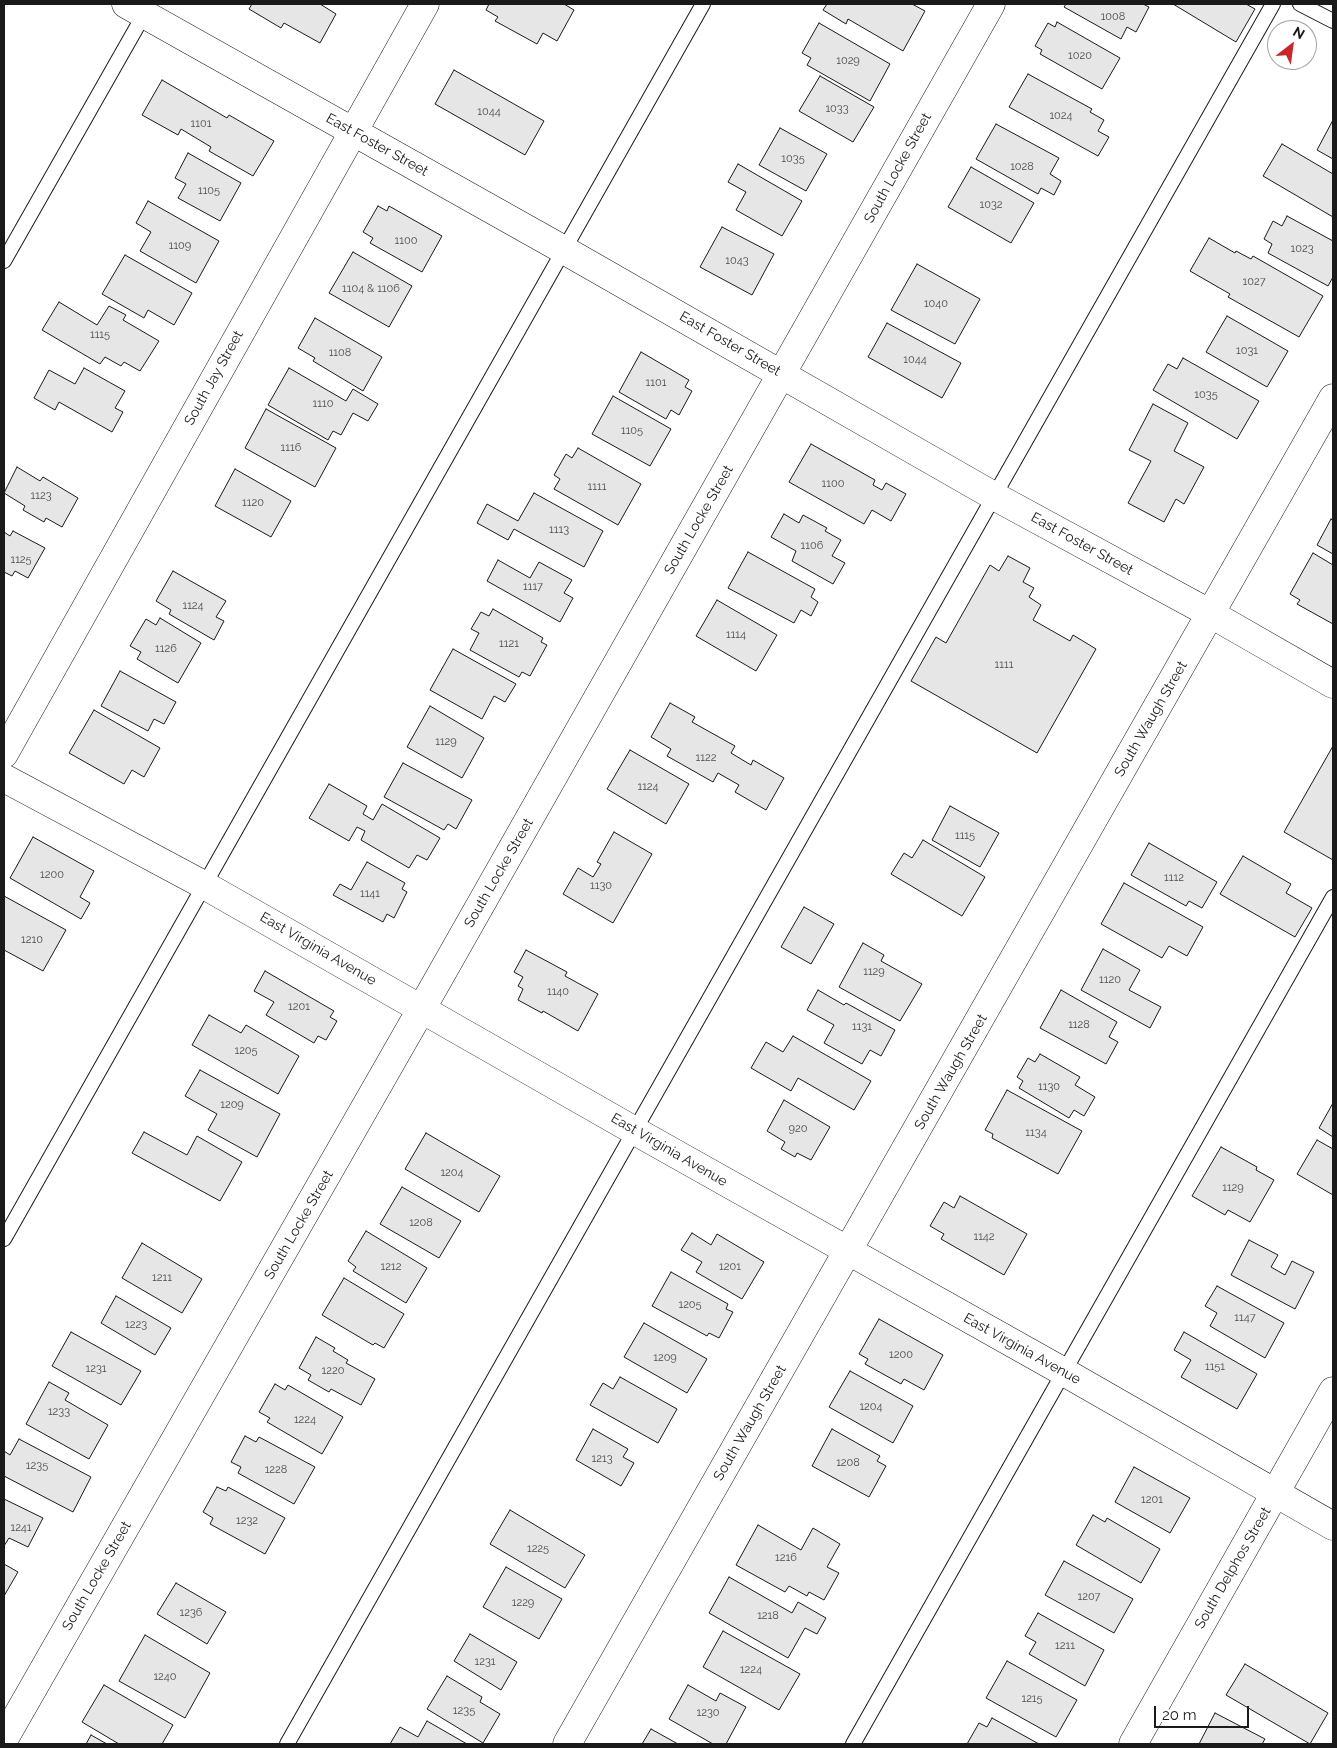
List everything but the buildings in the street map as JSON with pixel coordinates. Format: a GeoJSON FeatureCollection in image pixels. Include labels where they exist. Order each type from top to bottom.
{"type":"FeatureCollection","features":[{"type":"Feature","properties":{"kind":"street","name":"South Jay Street"},"geometry":{"type":"LineString","coordinates":[[4,754],[425,4]]}},
{"type":"Feature","properties":{"kind":"street","name":"South Locke Street"},"geometry":{"type":"LineString","coordinates":[[4,1739],[422,1008],[990,4]]}},
{"type":"Feature","properties":{"kind":"street","name":"East Foster Street"},"geometry":{"type":"LineString","coordinates":[[140,7],[352,131],[994,496],[1210,614],[1333,684]]}},
{"type":"Feature","properties":{"kind":"street","name":"South Waugh Street"},"geometry":{"type":"LineString","coordinates":[[567,1744],[1333,398]]}},
{"type":"Feature","properties":{"kind":"street","name":"East Virginia Avenue"},"geometry":{"type":"LineString","coordinates":[[4,778],[204,885],[634,1131],[1064,1372],[1333,1526]]}},
{"type":"Feature","properties":{"kind":"street","name":"South Delphos Street"},"geometry":{"type":"LineString","coordinates":[[1133,1744],[1333,1391]]}},
{"type":"Feature","properties":{"kind":"lane"},"geometry":{"type":"LineString","coordinates":[[4,1239],[703,4]]}},
{"type":"Feature","properties":{"kind":"lane"},"geometry":{"type":"LineString","coordinates":[[287,1744],[1273,4]]}},
{"type":"Feature","properties":{"kind":"lane"},"geometry":{"type":"LineString","coordinates":[[1300,4],[1333,22]]}},
{"type":"Feature","properties":{"kind":"lane"},"geometry":{"type":"LineString","coordinates":[[4,261],[140,7]]}},
{"type":"Feature","properties":{"kind":"lane"},"geometry":{"type":"LineString","coordinates":[[853,1744],[1333,897]]}}]}
